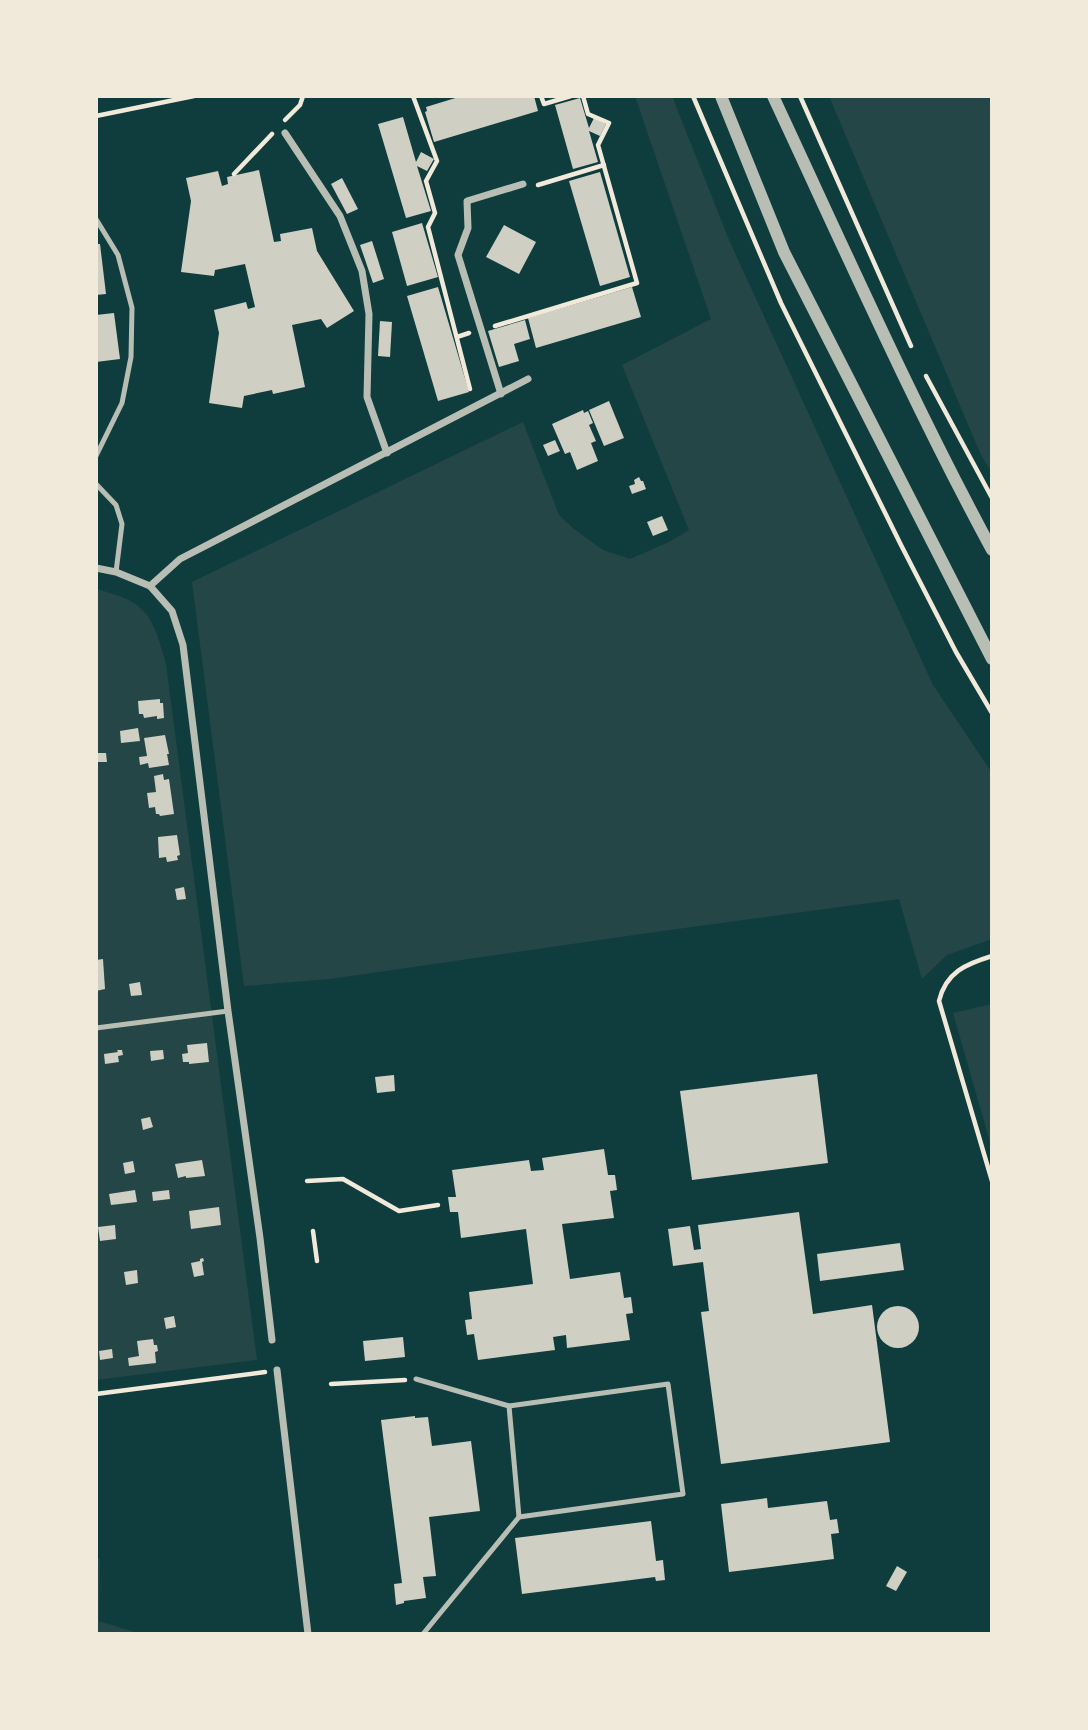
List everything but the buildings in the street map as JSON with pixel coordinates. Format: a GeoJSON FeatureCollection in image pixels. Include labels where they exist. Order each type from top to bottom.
{"type":"FeatureCollection","features":[{"type":"Feature","properties":{"kind":"street"},"geometry":{"type":"LineString","coordinates":[[720,96],[784,252],[992,659]]}},
{"type":"Feature","properties":{"kind":"street"},"geometry":{"type":"LineString","coordinates":[[773,96],[960,491],[992,550]]}},
{"type":"Feature","properties":{"kind":"street"},"geometry":{"type":"LineString","coordinates":[[285,133],[340,216],[362,271],[369,314],[367,397],[387,453]]}},
{"type":"Feature","properties":{"kind":"street"},"geometry":{"type":"LineString","coordinates":[[500,394],[458,255],[468,228],[467,201],[523,184]]}},
{"type":"Feature","properties":{"kind":"street"},"geometry":{"type":"LineString","coordinates":[[150,586],[180,559],[528,379]]}},
{"type":"Feature","properties":{"kind":"street"},"geometry":{"type":"LineString","coordinates":[[96,568],[116,572],[150,586],[172,611],[183,645],[272,1340]]}},
{"type":"Feature","properties":{"kind":"street"},"geometry":{"type":"LineString","coordinates":[[277,1370],[307,1634]]}},
{"type":"Feature","properties":{"kind":"lane"},"geometry":{"type":"LineString","coordinates":[[96,219],[118,255],[132,308],[131,357],[122,403],[96,456]]}},
{"type":"Feature","properties":{"kind":"lane"},"geometry":{"type":"LineString","coordinates":[[96,484],[116,505],[122,524],[116,572]]}},
{"type":"Feature","properties":{"kind":"lane"},"geometry":{"type":"LineString","coordinates":[[96,1028],[228,1011]]}},
{"type":"Feature","properties":{"kind":"lane"},"geometry":{"type":"LineString","coordinates":[[416,1379],[509,1406],[668,1384],[683,1494],[519,1517],[423,1634]]}},
{"type":"Feature","properties":{"kind":"lane"},"geometry":{"type":"LineString","coordinates":[[509,1406],[519,1517]]}},
{"type":"Feature","properties":{"kind":"path"},"geometry":{"type":"LineString","coordinates":[[96,123],[98,116],[194,96]]}},
{"type":"Feature","properties":{"kind":"path"},"geometry":{"type":"LineString","coordinates":[[413,96],[437,161],[426,181],[435,214],[428,227],[470,389]]}},
{"type":"Feature","properties":{"kind":"path"},"geometry":{"type":"LineString","coordinates":[[541,96],[544,104],[571,96]]}},
{"type":"Feature","properties":{"kind":"path"},"geometry":{"type":"LineString","coordinates":[[481,330],[637,283],[598,145],[609,123],[588,114],[583,96]]}},
{"type":"Feature","properties":{"kind":"path"},"geometry":{"type":"LineString","coordinates":[[693,96],[781,303],[950,640],[992,713]]}},
{"type":"Feature","properties":{"kind":"path"},"geometry":{"type":"LineString","coordinates":[[800,96],[914,351]]}},
{"type":"Feature","properties":{"kind":"path"},"geometry":{"type":"LineString","coordinates":[[523,184],[532,187],[604,165]]}},
{"type":"Feature","properties":{"kind":"path"},"geometry":{"type":"LineString","coordinates":[[925,374],[992,498]]}},
{"type":"Feature","properties":{"kind":"path"},"geometry":{"type":"LineString","coordinates":[[992,956],[968,963],[952,975],[942,988],[939,1001],[992,1181]]}},
{"type":"Feature","properties":{"kind":"path"},"geometry":{"type":"LineString","coordinates":[[307,1181],[343,1179],[399,1211],[438,1205]]}},
{"type":"Feature","properties":{"kind":"path"},"geometry":{"type":"LineString","coordinates":[[313,1231],[317,1261]]}},
{"type":"Feature","properties":{"kind":"path"},"geometry":{"type":"LineString","coordinates":[[96,1394],[277,1370]]}},
{"type":"Feature","properties":{"kind":"path"},"geometry":{"type":"LineString","coordinates":[[331,1384],[416,1379]]}},
{"type":"Feature","properties":{"kind":"shaded area"},"geometry":{"type":"Polygon","coordinates":[[[635,96],[672,96],[729,240],[933,685],[992,773],[992,939],[947,955],[922,979],[899,899],[330,979],[244,986],[192,582],[523,422],[559,515],[603,550],[630,559],[689,530],[622,365],[711,319],[635,96]]]}},
{"type":"Feature","properties":{"kind":"shaded area"},"geometry":{"type":"Polygon","coordinates":[[[829,96],[992,96],[992,473],[981,455],[829,96]]]}},
{"type":"Feature","properties":{"kind":"shaded area"},"geometry":{"type":"Polygon","coordinates":[[[96,589],[127,599],[145,613],[156,633],[166,664],[257,1360],[96,1380],[96,589]]]}},
{"type":"Feature","properties":{"kind":"shaded area"},"geometry":{"type":"Polygon","coordinates":[[[992,1004],[992,1149],[953,1013],[992,1004]]]}},
{"type":"Feature","properties":{"kind":"shaded area"},"geometry":{"type":"Polygon","coordinates":[[[96,1558],[100,1559],[99,1621],[141,1634],[96,1634],[96,1558]]]}}]}
